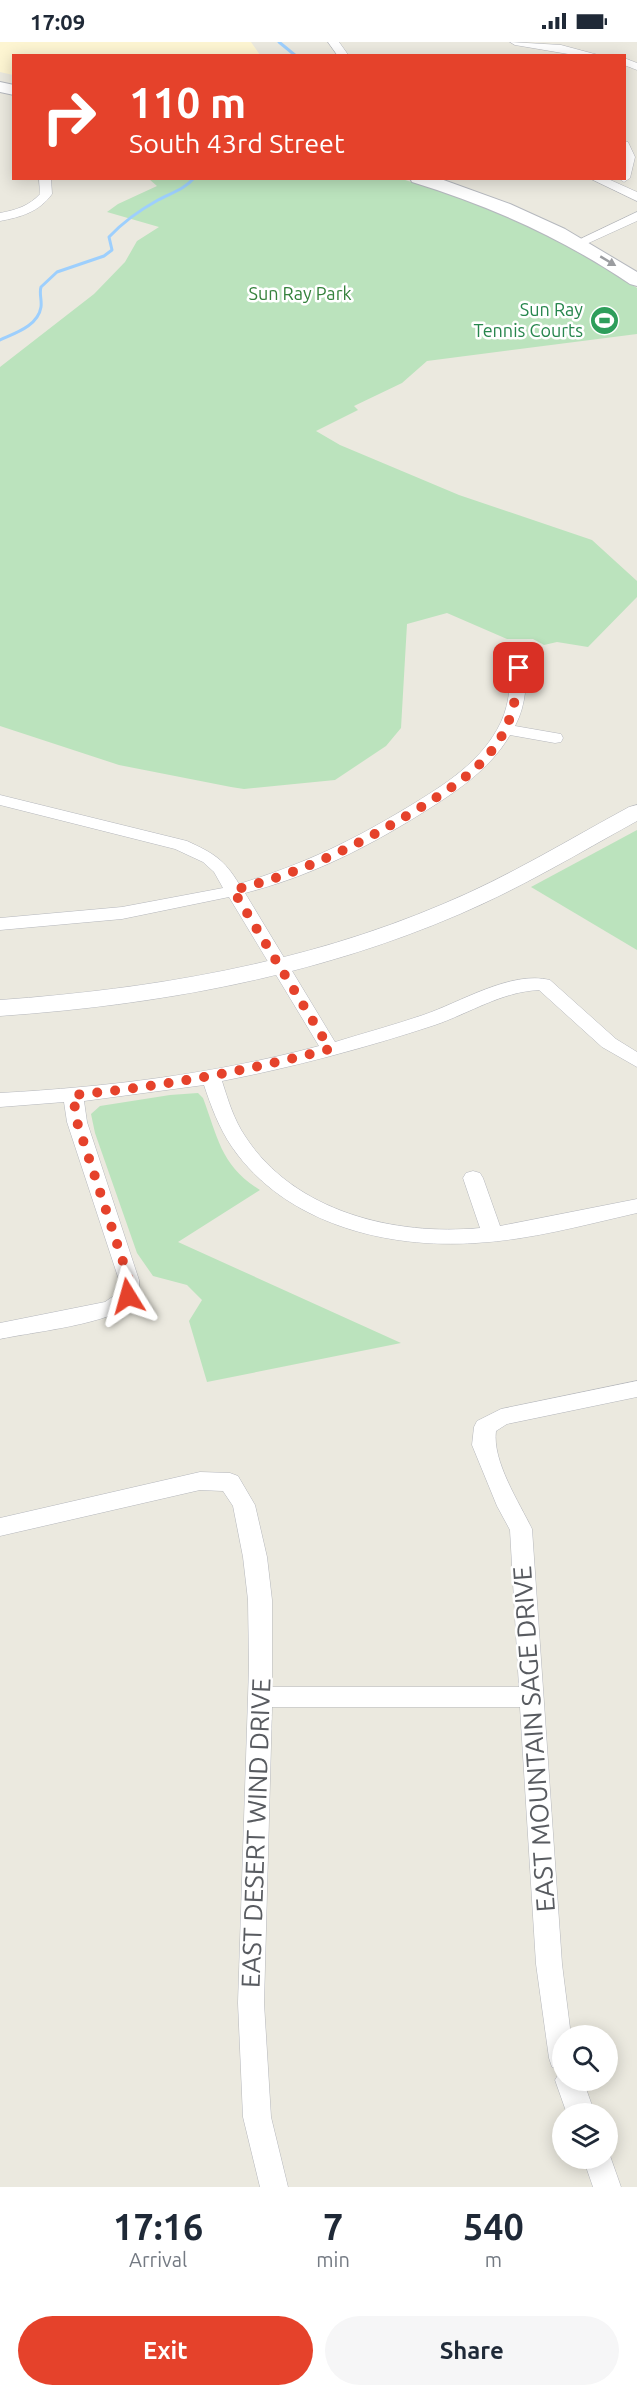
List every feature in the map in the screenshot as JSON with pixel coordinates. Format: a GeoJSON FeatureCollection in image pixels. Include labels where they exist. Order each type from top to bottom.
{"type":"FeatureCollection","features":[{"type":"Feature","properties":{"kind":"main road"},"geometry":{"type":"LineString","coordinates":[[424,180],[587,239],[637,260]]}},
{"type":"Feature","properties":{"kind":"main road"},"geometry":{"type":"LineString","coordinates":[[463,180],[538,208],[587,239],[637,280]]}},
{"type":"Feature","properties":{"kind":"street"},"geometry":{"type":"LineString","coordinates":[[333,42],[342,54]]}},
{"type":"Feature","properties":{"kind":"street"},"geometry":{"type":"LineString","coordinates":[[515,42],[588,54]]}},
{"type":"Feature","properties":{"kind":"street"},"geometry":{"type":"LineString","coordinates":[[626,150],[629,157],[626,170]]}},
{"type":"Feature","properties":{"kind":"street"},"geometry":{"type":"LineString","coordinates":[[0,217],[20,213],[38,203],[46,194],[45,180]]}},
{"type":"Feature","properties":{"kind":"street"},"geometry":{"type":"LineString","coordinates":[[600,180],[637,197]]}},
{"type":"Feature","properties":{"kind":"street"},"geometry":{"type":"LineString","coordinates":[[611,185],[620,180]]}},
{"type":"Feature","properties":{"kind":"street"},"geometry":{"type":"LineString","coordinates":[[587,239],[637,216]]}},
{"type":"Feature","properties":{"kind":"street"},"geometry":{"type":"LineString","coordinates":[[587,239],[618,233],[637,225]]}},
{"type":"Feature","properties":{"kind":"street"},"geometry":{"type":"LineString","coordinates":[[0,924],[127,911],[233,890],[321,862],[384,829],[473,772],[499,741],[510,720],[517,692],[520,655]]}},
{"type":"Feature","properties":{"kind":"street"},"geometry":{"type":"LineString","coordinates":[[506,729],[555,738]]}},
{"type":"Feature","properties":{"kind":"street"},"geometry":{"type":"LineString","coordinates":[[0,800],[181,844],[197,851],[220,869],[330,1049]]}},
{"type":"Feature","properties":{"kind":"street"},"geometry":{"type":"LineString","coordinates":[[0,1008],[115,999],[281,968],[428,919],[495,889],[637,812]]}},
{"type":"Feature","properties":{"kind":"street"},"geometry":{"type":"LineString","coordinates":[[0,1100],[125,1090],[211,1076],[330,1049],[432,1018],[522,984],[543,984],[609,1043],[637,1061]]}},
{"type":"Feature","properties":{"kind":"street"},"geometry":{"type":"LineString","coordinates":[[211,1076],[237,1142],[253,1161],[279,1186],[319,1209],[360,1225],[408,1235],[449,1237],[492,1234],[637,1206]]}},
{"type":"Feature","properties":{"kind":"street"},"geometry":{"type":"LineString","coordinates":[[0,1331],[111,1309],[128,1296],[129,1280],[77,1122],[73,1095]]}},
{"type":"Feature","properties":{"kind":"street"},"geometry":{"type":"LineString","coordinates":[[473,1178],[492,1234]]}},
{"type":"Feature","properties":{"kind":"street","name":"EAST MOUNTAIN SAGE DRIVE"},"geometry":{"type":"LineString","coordinates":[[556,2025],[549,1964],[521,1529],[508,1506],[483,1445],[485,1427],[501,1417],[637,1389]]}},
{"type":"Feature","properties":{"kind":"street","name":"EAST DESERT WIND DRIVE"},"geometry":{"type":"LineString","coordinates":[[0,1527],[200,1481],[230,1482],[244,1505],[255,1557],[260,1600],[252,2014],[257,2117],[274,2187]]}},
{"type":"Feature","properties":{"kind":"street"},"geometry":{"type":"LineString","coordinates":[[259,1697],[532,1697]]}},
{"type":"Feature","properties":{"kind":"street"},"geometry":{"type":"LineString","coordinates":[[601,2169],[607,2187]]}},
{"type":"Feature","properties":{"kind":"shaded area"},"geometry":{"type":"Polygon","coordinates":[[[0,42],[251,42],[259,54],[12,54],[12,75],[0,72],[0,42]]]}},
{"type":"Feature","properties":{"kind":"green space","name":"Sun Ray Park"},"geometry":{"type":"Polygon","coordinates":[[[150,180],[405,180],[487,206],[562,240],[637,288],[637,334],[427,361],[402,383],[354,406],[358,410],[316,431],[340,445],[459,495],[592,540],[637,581],[637,597],[588,647],[557,642],[544,645],[533,639],[507,639],[447,613],[407,624],[401,728],[386,746],[335,780],[244,789],[231,787],[119,765],[0,726],[0,367],[94,294],[125,262],[137,241],[159,227],[107,212],[118,204],[157,186],[150,180]]]}},
{"type":"Feature","properties":{"kind":"green space"},"geometry":{"type":"Polygon","coordinates":[[[637,830],[637,950],[531,887],[637,830]]]}},
{"type":"Feature","properties":{"kind":"green space"},"geometry":{"type":"Polygon","coordinates":[[[198,1093],[203,1098],[217,1138],[229,1161],[247,1181],[260,1190],[178,1242],[401,1343],[207,1382],[189,1321],[202,1300],[187,1285],[153,1276],[137,1253],[95,1133],[91,1114],[100,1106],[198,1093]]]}},
{"type":"Feature","properties":{"kind":"waterway"},"geometry":{"type":"LineString","coordinates":[[279,42],[294,54]]}},
{"type":"Feature","properties":{"kind":"waterway"},"geometry":{"type":"LineString","coordinates":[[0,340],[31,324],[39,314],[41,307],[41,287],[57,272],[104,256],[112,250],[109,237],[120,226],[192,180]]}},
{"type":"Feature","properties":{"kind":"place","name":"Sun Ray Tennis Courts"},"geometry":{"type":"Point","coordinates":[604,320]}},
{"type":"Feature","properties":{"kind":"route"},"geometry":{"type":"LineString","coordinates":[[128,1296],[129,1280],[77,1122],[73,1095],[125,1090],[211,1076],[330,1049],[233,890],[271,880],[321,862],[375,834],[473,772],[499,741],[510,720],[517,692],[519,668]]}}]}
